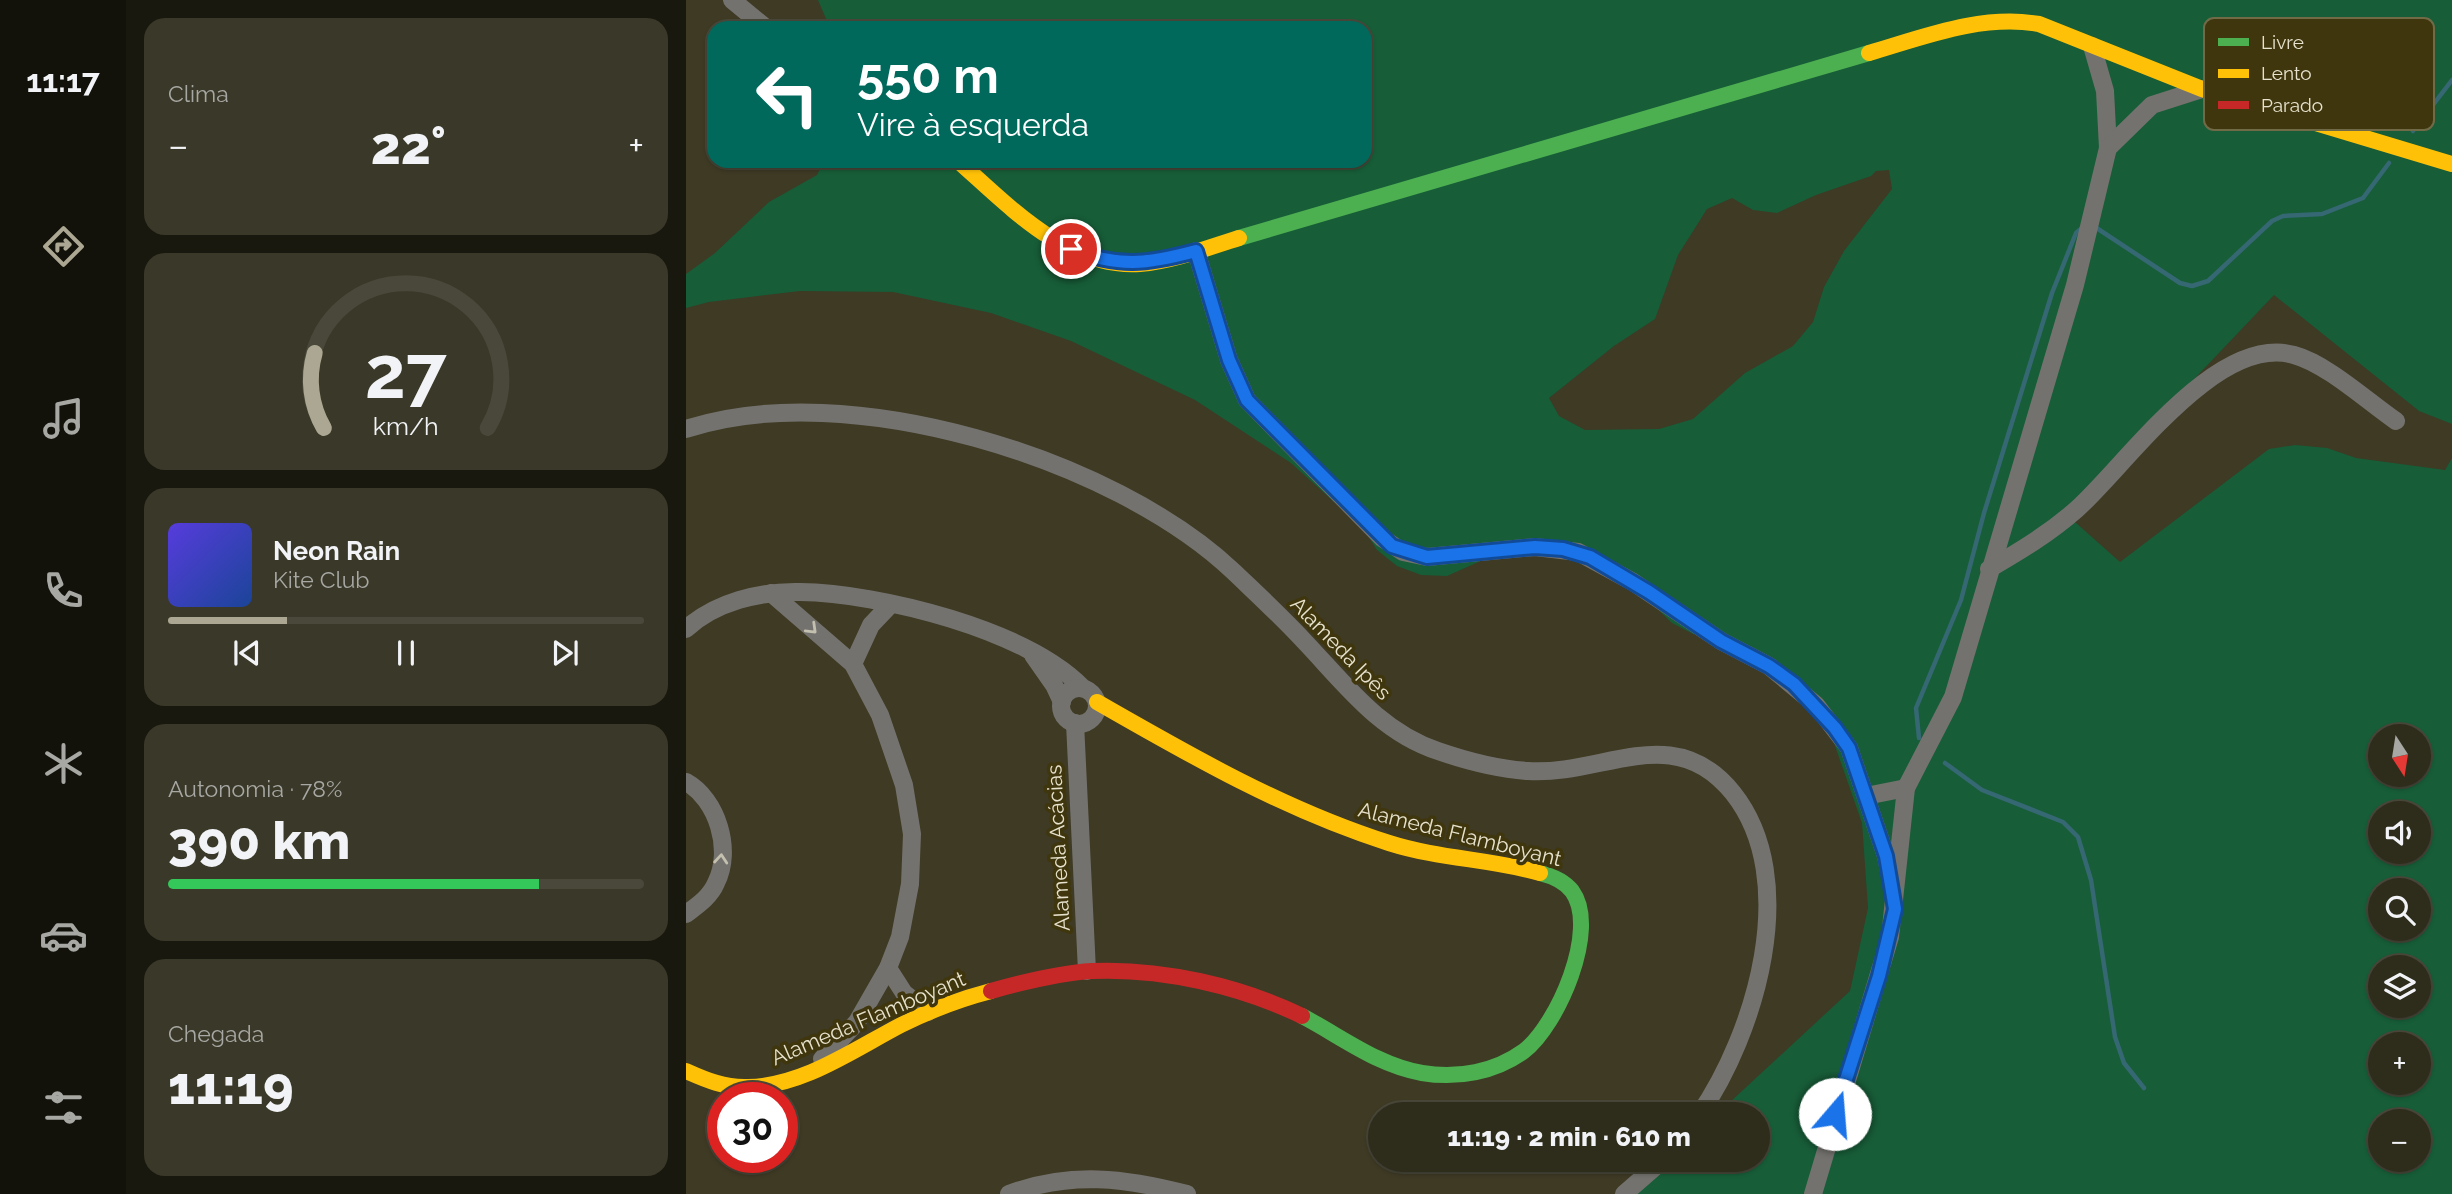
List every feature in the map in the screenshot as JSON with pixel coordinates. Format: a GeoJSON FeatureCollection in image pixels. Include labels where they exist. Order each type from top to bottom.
{"type":"FeatureCollection","features":[{"type":"Feature","properties":{"kind":"street"},"geometry":{"type":"LineString","coordinates":[[732,0],[758,21]]}},
{"type":"Feature","properties":{"kind":"street"},"geometry":{"type":"LineString","coordinates":[[967,168],[1037,226],[1071,249],[1089,256],[1129,264],[1145,263],[1196,251],[1673,108],[1971,24],[2026,20],[2202,89]]}},
{"type":"Feature","properties":{"kind":"street"},"geometry":{"type":"LineString","coordinates":[[1813,1194],[1879,976],[1895,909],[1906,788],[1953,696],[2075,285],[2108,148],[2105,91],[2092,46]]}},
{"type":"Feature","properties":{"kind":"street"},"geometry":{"type":"LineString","coordinates":[[2108,148],[2152,106],[2202,89]]}},
{"type":"Feature","properties":{"kind":"street"},"geometry":{"type":"LineString","coordinates":[[2339,130],[2452,164]]}},
{"type":"Feature","properties":{"kind":"street"},"geometry":{"type":"LineString","coordinates":[[1196,251],[1229,360],[1247,400],[1392,546],[1427,557],[1535,547],[1563,549],[1590,557],[1794,684],[1816,705],[1849,748],[1886,856],[1895,909]]}},
{"type":"Feature","properties":{"kind":"street"},"geometry":{"type":"LineString","coordinates":[[1989,569],[2046,535],[2077,509],[2184,398],[2217,372],[2239,361],[2267,354],[2293,354],[2321,368],[2396,421]]}},
{"type":"Feature","properties":{"kind":"street","name":"Alameda Ipês"},"geometry":{"type":"LineString","coordinates":[[686,429],[759,415],[811,414],[933,428],[1018,450],[1094,480],[1166,521],[1229,568],[1304,641],[1349,693],[1380,720],[1434,750],[1487,765],[1529,771],[1575,768],[1653,752],[1680,755],[1710,768],[1735,794],[1753,826],[1763,860],[1768,916],[1758,988],[1731,1055],[1706,1102]]}},
{"type":"Feature","properties":{"kind":"street"},"geometry":{"type":"LineString","coordinates":[[686,629],[699,617],[729,603],[771,593],[800,592],[891,604],[969,625],[1049,659],[1094,696],[1097,702],[1094,716],[1089,721],[1075,723],[1064,715],[1062,702],[1054,685],[1031,652]]}},
{"type":"Feature","properties":{"kind":"street"},"geometry":{"type":"LineString","coordinates":[[771,593],[853,664],[880,715],[896,761],[904,785],[912,834],[910,884],[900,937],[888,968],[857,1022],[836,1046],[806,1072]]}},
{"type":"Feature","properties":{"kind":"street"},"geometry":{"type":"LineString","coordinates":[[853,664],[871,625],[891,604]]}},
{"type":"Feature","properties":{"kind":"street"},"geometry":{"type":"LineString","coordinates":[[1062,702],[1070,691],[1083,688]]}},
{"type":"Feature","properties":{"kind":"street","name":"Alameda Flamboyant"},"geometry":{"type":"LineString","coordinates":[[686,1071],[727,1087],[775,1084],[806,1072],[928,1012],[999,989],[1087,971],[1169,976],[1240,991],[1292,1011],[1380,1060],[1415,1074],[1447,1076],[1480,1072],[1512,1059],[1542,1034],[1569,978],[1581,931],[1573,891],[1562,881],[1518,869],[1442,858],[1389,844],[1315,818],[1241,784],[1097,702]]}},
{"type":"Feature","properties":{"kind":"street","name":"Alameda Acácias"},"geometry":{"type":"LineString","coordinates":[[1075,723],[1087,971]]}},
{"type":"Feature","properties":{"kind":"street"},"geometry":{"type":"LineString","coordinates":[[686,782],[698,789],[714,813],[722,837],[722,858],[718,881],[708,896],[686,914]]}},
{"type":"Feature","properties":{"kind":"street"},"geometry":{"type":"LineString","coordinates":[[1866,796],[1906,788]]}},
{"type":"Feature","properties":{"kind":"street"},"geometry":{"type":"LineString","coordinates":[[888,968],[904,993],[928,1012]]}},
{"type":"Feature","properties":{"kind":"street"},"geometry":{"type":"LineString","coordinates":[[1624,1194],[1649,1172]]}},
{"type":"Feature","properties":{"kind":"street"},"geometry":{"type":"LineString","coordinates":[[1009,1194],[1061,1181],[1106,1178],[1187,1194]]}},
{"type":"Feature","properties":{"kind":"green space"},"geometry":{"type":"Polygon","coordinates":[[[818,0],[2452,0],[2452,424],[2419,411],[2274,295],[2066,514],[2120,562],[2269,449],[2295,445],[2327,448],[2356,458],[2445,470],[2452,458],[2452,1194],[1625,1194],[1652,1172],[1770,1172],[1770,1102],[1730,1102],[1850,991],[1868,908],[1862,823],[1834,743],[1784,674],[1726,639],[1693,634],[1672,623],[1623,576],[1583,556],[1494,555],[1447,576],[1421,575],[1397,566],[1377,550],[1363,528],[1291,463],[1195,400],[1071,341],[991,313],[893,292],[800,291],[709,302],[686,308],[686,274],[715,253],[769,202],[817,175],[820,168],[1372,168],[1372,21],[827,21],[818,0]],[[1889,170],[1876,171],[1871,176],[1816,195],[1777,213],[1753,210],[1732,198],[1707,209],[1678,255],[1655,319],[1614,346],[1549,398],[1559,416],[1585,430],[1659,429],[1693,419],[1745,373],[1793,346],[1813,322],[1824,287],[1844,251],[1892,189],[1889,170]]]}},
{"type":"Feature","properties":{"kind":"waterway"},"geometry":{"type":"LineString","coordinates":[[2434,104],[2452,80]]}},
{"type":"Feature","properties":{"kind":"waterway"},"geometry":{"type":"LineString","coordinates":[[2095,227],[2180,283],[2192,286],[2208,281],[2272,221],[2283,216],[2322,214],[2363,198],[2389,163]]}},
{"type":"Feature","properties":{"kind":"waterway"},"geometry":{"type":"LineString","coordinates":[[1919,738],[1916,708],[1961,600],[1984,513],[2052,293],[2076,233],[2083,227]]}},
{"type":"Feature","properties":{"kind":"waterway"},"geometry":{"type":"LineString","coordinates":[[1945,763],[1982,790],[2063,822],[2078,837],[2091,880],[2115,1037],[2124,1063],[2144,1088]]}},
{"type":"Feature","properties":{"kind":"traffic: fast"},"geometry":{"type":"LineString","coordinates":[[1239,238],[1869,53]]}},
{"type":"Feature","properties":{"kind":"traffic: fast"},"geometry":{"type":"LineString","coordinates":[[1302,1016],[1375,1057],[1422,1073],[1449,1075],[1476,1072],[1513,1058],[1537,1039],[1549,1021],[1571,976],[1578,952],[1581,929],[1579,908],[1572,891],[1558,880],[1540,873]]}},
{"type":"Feature","properties":{"kind":"traffic: slow"},"geometry":{"type":"LineString","coordinates":[[1869,53],[1932,34],[1974,25],[1996,22],[2039,24],[2204,90]]}},
{"type":"Feature","properties":{"kind":"traffic: slow"},"geometry":{"type":"LineString","coordinates":[[2339,130],[2452,164]]}},
{"type":"Feature","properties":{"kind":"traffic: slow"},"geometry":{"type":"LineString","coordinates":[[966,168],[1040,231],[1088,256],[1113,263],[1153,262],[1239,238]]}},
{"type":"Feature","properties":{"kind":"traffic: slow"},"geometry":{"type":"LineString","coordinates":[[1097,702],[1239,780],[1350,830],[1408,848],[1540,873]]}},
{"type":"Feature","properties":{"kind":"traffic: slow"},"geometry":{"type":"LineString","coordinates":[[686,1071],[716,1083],[740,1087],[788,1080],[827,1065],[923,1015],[991,991]]}},
{"type":"Feature","properties":{"kind":"traffic: jam"},"geometry":{"type":"LineString","coordinates":[[991,991],[1041,978],[1079,972],[1146,973],[1227,988],[1302,1016]]}},
{"type":"Feature","properties":{"kind":"route"},"geometry":{"type":"LineString","coordinates":[[1071,249],[1098,260],[1129,264],[1162,260],[1196,251],[1229,360],[1237,383],[1247,400],[1335,492],[1392,546],[1415,556],[1448,558],[1535,547],[1578,552],[1633,582],[1721,641],[1769,666],[1794,684],[1816,705],[1849,748],[1886,856],[1895,909],[1879,976],[1835,1114]]}}]}
